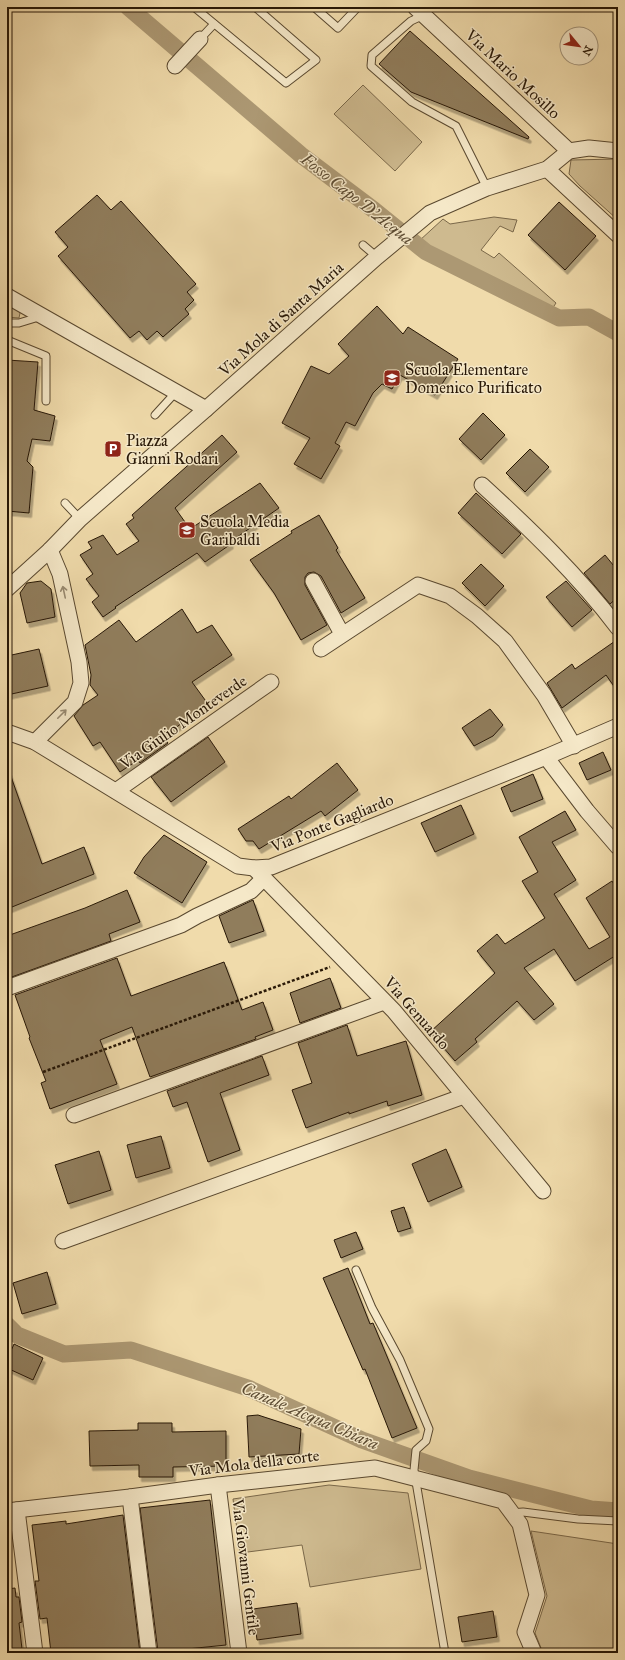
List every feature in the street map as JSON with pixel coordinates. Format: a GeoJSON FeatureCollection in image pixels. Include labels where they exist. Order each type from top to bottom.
{"type":"FeatureCollection","features":[{"type":"Feature","properties":{"kind":"street","name":"Via Mario Mosillo"},"geometry":{"type":"LineString","coordinates":[[420,11],[569,151]]}},
{"type":"Feature","properties":{"kind":"street"},"geometry":{"type":"LineString","coordinates":[[175,66],[200,39]]}},
{"type":"Feature","properties":{"kind":"street"},"geometry":{"type":"LineString","coordinates":[[569,151],[589,148],[618,151]]}},
{"type":"Feature","properties":{"kind":"street","name":"Via Mola di Santa Maria"},"geometry":{"type":"LineString","coordinates":[[7,589],[50,550],[80,518],[206,410],[378,257],[430,213],[487,188],[546,170],[569,151]]}},
{"type":"Feature","properties":{"kind":"street"},"geometry":{"type":"LineString","coordinates":[[546,170],[618,235]]}},
{"type":"Feature","properties":{"kind":"street"},"geometry":{"type":"LineString","coordinates":[[7,296],[178,390],[206,410]]}},
{"type":"Feature","properties":{"kind":"street"},"geometry":{"type":"LineString","coordinates":[[482,485],[534,533],[604,608],[618,628]]}},
{"type":"Feature","properties":{"kind":"street"},"geometry":{"type":"LineString","coordinates":[[35,742],[75,702],[81,683],[79,662],[60,574],[50,550]]}},
{"type":"Feature","properties":{"kind":"street"},"geometry":{"type":"LineString","coordinates":[[313,581],[342,634]]}},
{"type":"Feature","properties":{"kind":"street"},"geometry":{"type":"LineString","coordinates":[[321,649],[418,585],[450,596],[477,616],[505,641],[544,695],[574,746]]}},
{"type":"Feature","properties":{"kind":"street","name":"Via Giulio Monteverde"},"geometry":{"type":"LineString","coordinates":[[116,792],[271,682]]}},
{"type":"Feature","properties":{"kind":"street","name":"Via Ponte Gagliardo"},"geometry":{"type":"LineString","coordinates":[[7,732],[35,742],[238,866],[259,873],[574,746],[618,726]]}},
{"type":"Feature","properties":{"kind":"street"},"geometry":{"type":"LineString","coordinates":[[546,757],[587,812],[618,847]]}},
{"type":"Feature","properties":{"kind":"street"},"geometry":{"type":"LineString","coordinates":[[7,988],[181,926],[197,916],[251,891],[259,873]]}},
{"type":"Feature","properties":{"kind":"street","name":"Via Genuardo"},"geometry":{"type":"LineString","coordinates":[[259,873],[384,1002],[543,1191]]}},
{"type":"Feature","properties":{"kind":"street"},"geometry":{"type":"LineString","coordinates":[[74,1115],[384,1002]]}},
{"type":"Feature","properties":{"kind":"street"},"geometry":{"type":"LineString","coordinates":[[63,1241],[464,1096]]}},
{"type":"Feature","properties":{"kind":"street","name":"Via Mola della corte"},"geometry":{"type":"LineString","coordinates":[[12,1510],[375,1468],[415,1474],[507,1507]]}},
{"type":"Feature","properties":{"kind":"street","name":"Via Giovanni Gentile"},"geometry":{"type":"LineString","coordinates":[[218,1485],[239,1653]]}},
{"type":"Feature","properties":{"kind":"street"},"geometry":{"type":"LineString","coordinates":[[130,1497],[149,1653]]}},
{"type":"Feature","properties":{"kind":"street"},"geometry":{"type":"LineString","coordinates":[[507,1507],[520,1524],[537,1595],[525,1632],[534,1653]]}},
{"type":"Feature","properties":{"kind":"street"},"geometry":{"type":"LineString","coordinates":[[12,1510],[35,1653]]}},
{"type":"Feature","properties":{"kind":"lane"},"geometry":{"type":"LineString","coordinates":[[194,7],[286,83],[316,60],[255,7]]}},
{"type":"Feature","properties":{"kind":"lane"},"geometry":{"type":"LineString","coordinates":[[314,7],[338,28],[358,7]]}},
{"type":"Feature","properties":{"kind":"lane"},"geometry":{"type":"LineString","coordinates":[[420,11],[372,55],[371,66],[412,102],[456,126],[487,188]]}},
{"type":"Feature","properties":{"kind":"lane"},"geometry":{"type":"LineString","coordinates":[[200,39],[214,24]]}},
{"type":"Feature","properties":{"kind":"lane"},"geometry":{"type":"LineString","coordinates":[[363,245],[378,257]]}},
{"type":"Feature","properties":{"kind":"lane"},"geometry":{"type":"LineString","coordinates":[[7,323],[19,323],[42,316]]}},
{"type":"Feature","properties":{"kind":"lane"},"geometry":{"type":"LineString","coordinates":[[7,340],[46,356],[46,401]]}},
{"type":"Feature","properties":{"kind":"lane"},"geometry":{"type":"LineString","coordinates":[[155,415],[178,390]]}},
{"type":"Feature","properties":{"kind":"lane"},"geometry":{"type":"LineString","coordinates":[[65,503],[80,518]]}},
{"type":"Feature","properties":{"kind":"lane"},"geometry":{"type":"LineString","coordinates":[[356,1270],[372,1308],[400,1360],[429,1429],[426,1441],[416,1450],[415,1474],[445,1653]]}},
{"type":"Feature","properties":{"kind":"lane"},"geometry":{"type":"LineString","coordinates":[[507,1507],[524,1512],[578,1519],[618,1521]]}},
{"type":"Feature","properties":{"kind":"path"},"geometry":{"type":"LineString","coordinates":[[43,1072],[345,962]]}},
{"type":"Feature","properties":{"kind":"shaded area"},"geometry":{"type":"Polygon","coordinates":[[[363,85],[422,142],[395,171],[334,114],[363,85]]]}},
{"type":"Feature","properties":{"kind":"shaded area"},"geometry":{"type":"Polygon","coordinates":[[[618,159],[618,220],[580,186],[569,174],[571,160],[618,159]]]}},
{"type":"Feature","properties":{"kind":"shaded area"},"geometry":{"type":"Polygon","coordinates":[[[494,217],[517,220],[513,232],[500,226],[481,250],[494,258],[499,253],[556,303],[552,309],[419,241],[443,219],[450,224],[494,217]]]}},
{"type":"Feature","properties":{"kind":"shaded area"},"geometry":{"type":"Polygon","coordinates":[[[7,300],[21,308],[19,318],[7,317],[7,300]]]}},
{"type":"Feature","properties":{"kind":"shaded area"},"geometry":{"type":"Polygon","coordinates":[[[329,1485],[408,1493],[421,1569],[310,1587],[302,1545],[240,1553],[233,1499],[329,1485]]]}},
{"type":"Feature","properties":{"kind":"shaded area"},"geometry":{"type":"Polygon","coordinates":[[[531,1531],[618,1544],[618,1653],[543,1653],[535,1633],[547,1596],[531,1531]]]}},
{"type":"Feature","properties":{"kind":"building"},"geometry":{"type":"Polygon","coordinates":[[[410,31],[529,137],[528,139],[411,92],[379,64],[410,31]]]}},
{"type":"Feature","properties":{"kind":"building"},"geometry":{"type":"Polygon","coordinates":[[[97,195],[111,210],[121,201],[196,284],[187,292],[194,300],[185,309],[189,314],[163,337],[157,331],[147,340],[139,331],[130,338],[58,256],[68,247],[55,232],[97,195]]]}},
{"type":"Feature","properties":{"kind":"building"},"geometry":{"type":"Polygon","coordinates":[[[559,202],[596,236],[565,270],[528,235],[559,202]]]}},
{"type":"Feature","properties":{"kind":"building"},"geometry":{"type":"Polygon","coordinates":[[[377,306],[403,334],[408,327],[458,359],[435,395],[400,375],[392,389],[382,384],[373,393],[355,426],[346,422],[335,443],[340,446],[321,479],[294,464],[310,438],[282,423],[311,366],[329,374],[349,356],[338,344],[377,306]]]}},
{"type":"Feature","properties":{"kind":"building"},"geometry":{"type":"Polygon","coordinates":[[[7,360],[38,362],[34,410],[55,416],[50,441],[32,439],[27,461],[33,467],[29,513],[7,511],[7,360]]]}},
{"type":"Feature","properties":{"kind":"building"},"geometry":{"type":"Polygon","coordinates":[[[483,413],[505,435],[481,460],[459,439],[483,413]]]}},
{"type":"Feature","properties":{"kind":"building"},"geometry":{"type":"Polygon","coordinates":[[[222,435],[237,452],[175,508],[190,529],[260,483],[279,508],[230,542],[231,544],[205,562],[197,553],[115,607],[116,608],[103,617],[92,602],[99,596],[86,579],[93,574],[80,555],[92,548],[88,542],[103,535],[117,555],[139,541],[126,524],[134,518],[132,515],[222,435]]]}},
{"type":"Feature","properties":{"kind":"building"},"geometry":{"type":"Polygon","coordinates":[[[530,449],[549,467],[525,492],[506,473],[530,449]]]}},
{"type":"Feature","properties":{"kind":"building"},"geometry":{"type":"Polygon","coordinates":[[[476,493],[521,534],[502,554],[458,513],[476,493]]]}},
{"type":"Feature","properties":{"kind":"building"},"geometry":{"type":"Polygon","coordinates":[[[319,515],[338,548],[336,550],[365,598],[341,613],[321,576],[314,572],[308,573],[305,577],[305,585],[327,625],[301,640],[274,593],[250,560],[292,533],[291,531],[319,515]]]}},
{"type":"Feature","properties":{"kind":"building"},"geometry":{"type":"Polygon","coordinates":[[[605,555],[618,571],[618,597],[610,604],[584,573],[605,555]]]}},
{"type":"Feature","properties":{"kind":"building"},"geometry":{"type":"Polygon","coordinates":[[[481,564],[504,586],[485,606],[462,583],[481,564]]]}},
{"type":"Feature","properties":{"kind":"building"},"geometry":{"type":"Polygon","coordinates":[[[41,581],[51,589],[55,617],[27,623],[20,593],[27,583],[41,581]]]}},
{"type":"Feature","properties":{"kind":"building"},"geometry":{"type":"Polygon","coordinates":[[[566,581],[592,610],[572,627],[546,597],[566,581]]]}},
{"type":"Feature","properties":{"kind":"building"},"geometry":{"type":"Polygon","coordinates":[[[182,609],[197,633],[212,625],[232,655],[192,682],[208,704],[163,737],[168,743],[140,763],[138,760],[120,772],[100,742],[93,746],[74,716],[83,705],[98,695],[90,685],[91,675],[85,645],[119,620],[136,642],[182,609]]]}},
{"type":"Feature","properties":{"kind":"building"},"geometry":{"type":"Polygon","coordinates":[[[618,639],[618,692],[606,675],[562,708],[547,683],[572,664],[575,669],[618,639]]]}},
{"type":"Feature","properties":{"kind":"building"},"geometry":{"type":"Polygon","coordinates":[[[39,649],[48,686],[7,695],[7,656],[39,649]]]}},
{"type":"Feature","properties":{"kind":"building"},"geometry":{"type":"Polygon","coordinates":[[[490,709],[503,725],[493,736],[474,746],[462,728],[490,709]]]}},
{"type":"Feature","properties":{"kind":"building"},"geometry":{"type":"Polygon","coordinates":[[[208,737],[225,762],[171,802],[151,777],[208,737]]]}},
{"type":"Feature","properties":{"kind":"building"},"geometry":{"type":"Polygon","coordinates":[[[603,752],[611,770],[587,780],[579,763],[603,752]]]}},
{"type":"Feature","properties":{"kind":"building"},"geometry":{"type":"Polygon","coordinates":[[[337,763],[358,790],[325,816],[321,811],[259,849],[253,841],[246,841],[238,829],[289,796],[291,799],[337,763]]]}},
{"type":"Feature","properties":{"kind":"building"},"geometry":{"type":"Polygon","coordinates":[[[9,771],[42,864],[84,847],[94,874],[7,909],[7,772],[9,771]]]}},
{"type":"Feature","properties":{"kind":"building"},"geometry":{"type":"Polygon","coordinates":[[[533,774],[543,799],[511,812],[501,788],[533,774]]]}},
{"type":"Feature","properties":{"kind":"building"},"geometry":{"type":"Polygon","coordinates":[[[461,805],[474,834],[435,852],[421,823],[461,805]]]}},
{"type":"Feature","properties":{"kind":"building"},"geometry":{"type":"Polygon","coordinates":[[[565,811],[576,830],[552,842],[576,880],[554,894],[589,949],[610,937],[586,898],[612,881],[618,891],[618,954],[575,981],[554,949],[524,968],[554,1004],[534,1020],[517,1001],[475,1039],[477,1042],[455,1061],[430,1032],[495,973],[477,951],[497,934],[505,944],[545,918],[522,881],[538,872],[519,837],[565,811]]]}},
{"type":"Feature","properties":{"kind":"building"},"geometry":{"type":"Polygon","coordinates":[[[164,835],[207,862],[182,903],[134,873],[144,857],[164,835]]]}},
{"type":"Feature","properties":{"kind":"building"},"geometry":{"type":"Polygon","coordinates":[[[127,890],[140,922],[109,934],[111,941],[9,978],[7,972],[7,936],[85,908],[127,890]]]}},
{"type":"Feature","properties":{"kind":"building"},"geometry":{"type":"Polygon","coordinates":[[[253,900],[264,931],[229,943],[219,916],[253,900]]]}},
{"type":"Feature","properties":{"kind":"building"},"geometry":{"type":"Polygon","coordinates":[[[117,958],[131,996],[224,962],[242,1010],[263,1002],[273,1030],[255,1037],[256,1039],[150,1077],[132,1027],[100,1040],[117,1084],[50,1109],[41,1083],[46,1081],[29,1038],[30,1037],[15,995],[117,958]]]}},
{"type":"Feature","properties":{"kind":"building"},"geometry":{"type":"Polygon","coordinates":[[[330,978],[341,1008],[300,1023],[290,993],[330,978]]]}},
{"type":"Feature","properties":{"kind":"building"},"geometry":{"type":"Polygon","coordinates":[[[347,1025],[357,1056],[406,1041],[422,1095],[388,1106],[387,1101],[349,1114],[349,1112],[306,1128],[292,1090],[312,1083],[298,1043],[347,1025]]]}},
{"type":"Feature","properties":{"kind":"building"},"geometry":{"type":"Polygon","coordinates":[[[262,1056],[269,1075],[220,1093],[240,1150],[208,1162],[187,1102],[173,1107],[167,1091],[262,1056]]]}},
{"type":"Feature","properties":{"kind":"building"},"geometry":{"type":"Polygon","coordinates":[[[161,1136],[170,1168],[136,1178],[127,1145],[161,1136]]]}},
{"type":"Feature","properties":{"kind":"building"},"geometry":{"type":"Polygon","coordinates":[[[446,1149],[462,1187],[428,1202],[412,1164],[446,1149]]]}},
{"type":"Feature","properties":{"kind":"building"},"geometry":{"type":"Polygon","coordinates":[[[99,1151],[111,1190],[68,1204],[55,1165],[99,1151]]]}},
{"type":"Feature","properties":{"kind":"building"},"geometry":{"type":"Polygon","coordinates":[[[404,1207],[411,1228],[398,1232],[391,1211],[404,1207]]]}},
{"type":"Feature","properties":{"kind":"building"},"geometry":{"type":"Polygon","coordinates":[[[356,1232],[363,1249],[341,1258],[334,1240],[356,1232]]]}},
{"type":"Feature","properties":{"kind":"building"},"geometry":{"type":"Polygon","coordinates":[[[348,1268],[370,1324],[373,1323],[417,1428],[392,1438],[365,1369],[363,1370],[323,1278],[348,1268]]]}},
{"type":"Feature","properties":{"kind":"building"},"geometry":{"type":"Polygon","coordinates":[[[47,1272],[56,1304],[22,1314],[13,1283],[47,1272]]]}},
{"type":"Feature","properties":{"kind":"building"},"geometry":{"type":"Polygon","coordinates":[[[14,1344],[43,1358],[33,1380],[7,1368],[7,1360],[14,1344]]]}},
{"type":"Feature","properties":{"kind":"building"},"geometry":{"type":"Polygon","coordinates":[[[258,1415],[301,1429],[299,1454],[249,1457],[247,1416],[258,1415]]]}},
{"type":"Feature","properties":{"kind":"building"},"geometry":{"type":"Polygon","coordinates":[[[138,1423],[172,1423],[172,1432],[226,1431],[226,1466],[173,1467],[173,1477],[139,1477],[139,1465],[90,1466],[89,1431],[138,1430],[138,1423]]]}},
{"type":"Feature","properties":{"kind":"building"},"geometry":{"type":"Polygon","coordinates":[[[210,1500],[226,1645],[158,1652],[140,1508],[210,1500]]]}},
{"type":"Feature","properties":{"kind":"building"},"geometry":{"type":"Polygon","coordinates":[[[123,1515],[140,1653],[51,1653],[47,1618],[40,1619],[35,1581],[39,1581],[32,1525],[66,1521],[66,1524],[123,1515]]]}},
{"type":"Feature","properties":{"kind":"building"},"geometry":{"type":"Polygon","coordinates":[[[15,1588],[16,1597],[19,1597],[22,1622],[19,1623],[22,1649],[7,1651],[7,1589],[15,1588]]]}},
{"type":"Feature","properties":{"kind":"building"},"geometry":{"type":"Polygon","coordinates":[[[297,1603],[301,1634],[257,1640],[253,1609],[297,1603]]]}},
{"type":"Feature","properties":{"kind":"building"},"geometry":{"type":"Polygon","coordinates":[[[493,1611],[497,1637],[462,1642],[458,1617],[493,1611]]]}},
{"type":"Feature","properties":{"kind":"waterway","name":"Fosso Capo D'Acqua"},"geometry":{"type":"LineString","coordinates":[[128,7],[301,155],[374,210],[426,252],[559,318],[589,317],[618,333]]}},
{"type":"Feature","properties":{"kind":"waterway","name":"Canale Acqua Chiara"},"geometry":{"type":"LineString","coordinates":[[7,1325],[17,1335],[64,1354],[131,1350],[248,1388],[362,1440],[469,1478],[591,1509],[618,1511]]}},
{"type":"Feature","properties":{"kind":"waterway"},"geometry":{"type":"LineString","coordinates":[[603,1511],[618,1501]]}},
{"type":"Feature","properties":{"kind":"place","name":"Scuola Elementare Domenico Purificato"},"geometry":{"type":"Point","coordinates":[392,378]}},
{"type":"Feature","properties":{"kind":"place","name":"Piazza Gianni Rodari"},"geometry":{"type":"Point","coordinates":[113,449]}},
{"type":"Feature","properties":{"kind":"place","name":"Scuola Media Garibaldi"},"geometry":{"type":"Point","coordinates":[187,530]}}]}
